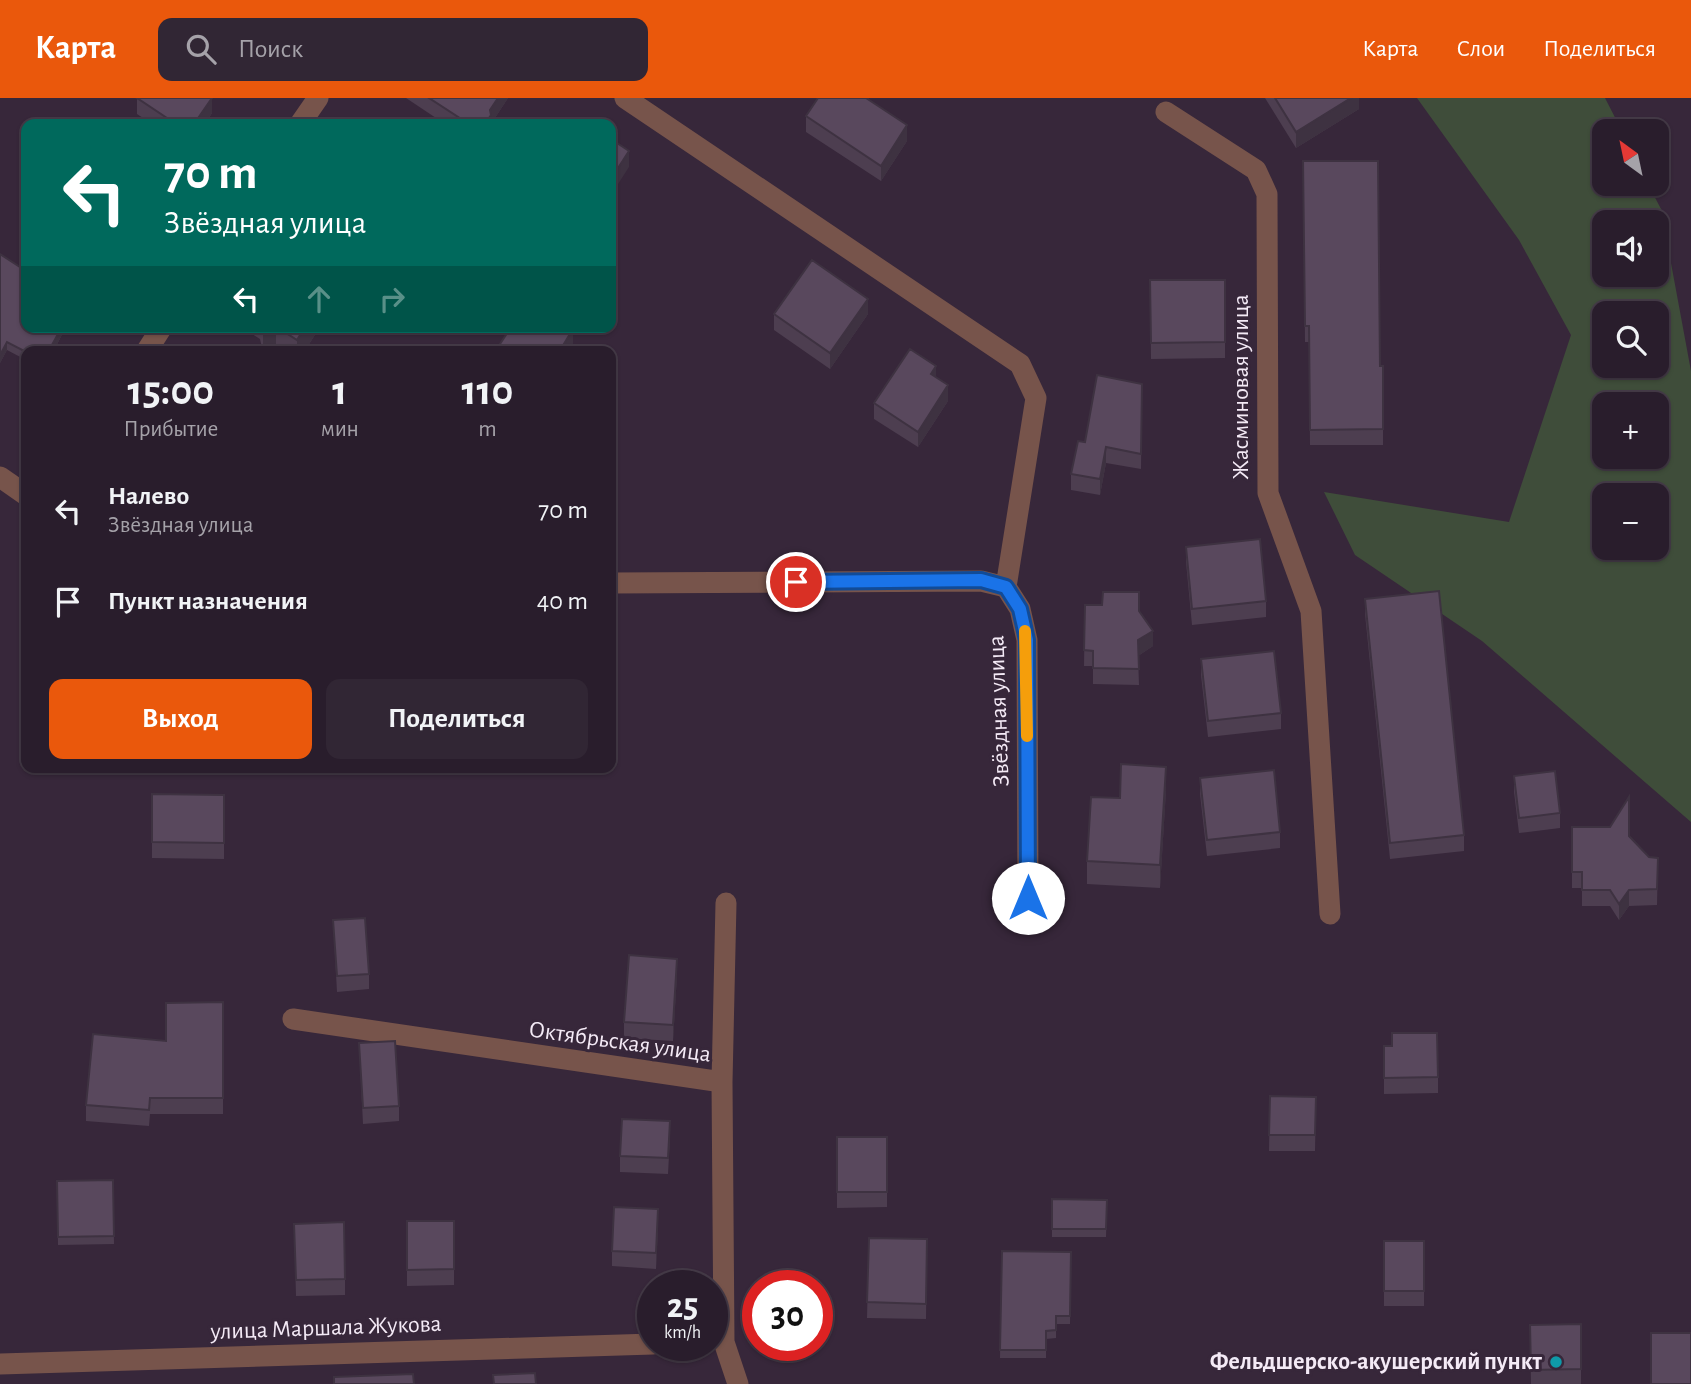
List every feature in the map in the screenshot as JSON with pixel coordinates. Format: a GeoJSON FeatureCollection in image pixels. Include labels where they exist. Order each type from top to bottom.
{"type":"FeatureCollection","features":[{"type":"Feature","properties":{"kind":"street"},"geometry":{"type":"LineString","coordinates":[[303,119],[318,98]]}},
{"type":"Feature","properties":{"kind":"street"},"geometry":{"type":"LineString","coordinates":[[616,583],[981,580],[1006,587],[1036,398],[1020,364],[625,98]]}},
{"type":"Feature","properties":{"kind":"street","name":"Жасминовая улица"},"geometry":{"type":"LineString","coordinates":[[1166,112],[1256,170],[1267,194],[1269,492],[1311,611],[1330,915]]}},
{"type":"Feature","properties":{"kind":"street"},"geometry":{"type":"LineString","coordinates":[[0,477],[21,492]]}},
{"type":"Feature","properties":{"kind":"street","name":"Звёздная улица"},"geometry":{"type":"LineString","coordinates":[[1006,587],[1020,609],[1027,640],[1028,898]]}},
{"type":"Feature","properties":{"kind":"street"},"geometry":{"type":"LineString","coordinates":[[722,1082],[726,903]]}},
{"type":"Feature","properties":{"kind":"street","name":"Октябрьская улица"},"geometry":{"type":"LineString","coordinates":[[293,1020],[722,1082],[719,1270]]}},
{"type":"Feature","properties":{"kind":"street","name":"улица Маршала Жукова"},"geometry":{"type":"LineString","coordinates":[[0,1364],[30,1374],[637,1345]]}},
{"type":"Feature","properties":{"kind":"street","name":"Октябрьская улица"},"geometry":{"type":"LineString","coordinates":[[727,1361],[738,1384]]}},
{"type":"Feature","properties":{"kind":"green space"},"geometry":{"type":"Polygon","coordinates":[[[1417,98],[1605,98],[1616,119],[1592,119],[1592,196],[1654,196],[1661,209],[1592,210],[1592,287],[1669,287],[1669,252],[1691,371],[1691,822],[1482,641],[1355,555],[1324,492],[1509,522],[1571,335],[1519,240],[1417,98]]]}},
{"type":"Feature","properties":{"kind":"building"},"geometry":{"type":"Polygon","coordinates":[[[137,98],[212,98],[197,119],[168,119],[137,98]]]}},
{"type":"Feature","properties":{"kind":"building"},"geometry":{"type":"Polygon","coordinates":[[[429,98],[498,98],[490,110],[488,119],[461,119],[429,98]]]}},
{"type":"Feature","properties":{"kind":"building"},"geometry":{"type":"Polygon","coordinates":[[[818,98],[866,98],[907,125],[881,166],[806,116],[818,98]]]}},
{"type":"Feature","properties":{"kind":"building"},"geometry":{"type":"Polygon","coordinates":[[[1275,98],[1351,98],[1296,132],[1275,98]]]}},
{"type":"Feature","properties":{"kind":"building"},"geometry":{"type":"Polygon","coordinates":[[[616,142],[629,151],[616,171],[616,142]]]}},
{"type":"Feature","properties":{"kind":"building"},"geometry":{"type":"Polygon","coordinates":[[[1303,161],[1378,161],[1383,429],[1310,430],[1309,326],[1305,326],[1303,161]]]}},
{"type":"Feature","properties":{"kind":"building"},"geometry":{"type":"Polygon","coordinates":[[[0,254],[21,268],[21,333],[59,333],[51,346],[21,346],[21,349],[7,342],[0,355],[0,254]]]}},
{"type":"Feature","properties":{"kind":"building"},"geometry":{"type":"Polygon","coordinates":[[[812,260],[868,299],[830,353],[774,314],[812,260]]]}},
{"type":"Feature","properties":{"kind":"building"},"geometry":{"type":"Polygon","coordinates":[[[1150,280],[1225,280],[1225,342],[1151,343],[1150,280]]]}},
{"type":"Feature","properties":{"kind":"building"},"geometry":{"type":"Polygon","coordinates":[[[286,333],[301,333],[297,340],[286,333]]]}},
{"type":"Feature","properties":{"kind":"building"},"geometry":{"type":"Polygon","coordinates":[[[507,333],[571,333],[563,346],[500,344],[507,333]]]}},
{"type":"Feature","properties":{"kind":"building"},"geometry":{"type":"Polygon","coordinates":[[[910,349],[936,366],[931,374],[948,385],[918,432],[874,403],[910,349]]]}},
{"type":"Feature","properties":{"kind":"building"},"geometry":{"type":"Polygon","coordinates":[[[1097,375],[1142,384],[1141,454],[1106,447],[1100,479],[1071,474],[1078,441],[1085,442],[1097,375]]]}},
{"type":"Feature","properties":{"kind":"building"},"geometry":{"type":"Polygon","coordinates":[[[1260,539],[1266,601],[1192,609],[1186,547],[1260,539]]]}},
{"type":"Feature","properties":{"kind":"building"},"geometry":{"type":"Polygon","coordinates":[[[1439,591],[1464,835],[1390,843],[1365,599],[1439,591]]]}},
{"type":"Feature","properties":{"kind":"building"},"geometry":{"type":"Polygon","coordinates":[[[1103,592],[1139,592],[1139,611],[1153,631],[1138,640],[1139,669],[1093,668],[1093,651],[1084,650],[1085,605],[1102,605],[1103,592]]]}},
{"type":"Feature","properties":{"kind":"building"},"geometry":{"type":"Polygon","coordinates":[[[1274,651],[1281,713],[1208,721],[1201,659],[1274,651]]]}},
{"type":"Feature","properties":{"kind":"building"},"geometry":{"type":"Polygon","coordinates":[[[1121,764],[1166,767],[1160,865],[1087,861],[1091,797],[1120,798],[1121,764]]]}},
{"type":"Feature","properties":{"kind":"building"},"geometry":{"type":"Polygon","coordinates":[[[1274,770],[1280,832],[1207,840],[1200,778],[1274,770]]]}},
{"type":"Feature","properties":{"kind":"building"},"geometry":{"type":"Polygon","coordinates":[[[1555,771],[1560,813],[1519,818],[1514,776],[1555,771]]]}},
{"type":"Feature","properties":{"kind":"building"},"geometry":{"type":"Polygon","coordinates":[[[152,794],[224,795],[224,843],[152,842],[152,794]]]}},
{"type":"Feature","properties":{"kind":"building"},"geometry":{"type":"Polygon","coordinates":[[[1629,797],[1629,836],[1649,857],[1658,858],[1657,889],[1629,890],[1619,904],[1610,890],[1582,890],[1582,872],[1572,872],[1572,827],[1610,827],[1629,797]]]}},
{"type":"Feature","properties":{"kind":"building"},"geometry":{"type":"Polygon","coordinates":[[[365,918],[369,974],[337,976],[333,920],[365,918]]]}},
{"type":"Feature","properties":{"kind":"building"},"geometry":{"type":"Polygon","coordinates":[[[629,955],[677,959],[673,1025],[624,1022],[629,955]]]}},
{"type":"Feature","properties":{"kind":"building"},"geometry":{"type":"Polygon","coordinates":[[[223,1002],[223,1098],[150,1098],[149,1110],[86,1105],[93,1034],[166,1041],[166,1003],[223,1002]]]}},
{"type":"Feature","properties":{"kind":"building"},"geometry":{"type":"Polygon","coordinates":[[[1392,1033],[1437,1033],[1438,1077],[1384,1078],[1384,1046],[1392,1046],[1392,1033]]]}},
{"type":"Feature","properties":{"kind":"building"},"geometry":{"type":"Polygon","coordinates":[[[395,1041],[399,1106],[363,1108],[359,1043],[395,1041]]]}},
{"type":"Feature","properties":{"kind":"building"},"geometry":{"type":"Polygon","coordinates":[[[1270,1096],[1316,1097],[1315,1135],[1269,1135],[1270,1096]]]}},
{"type":"Feature","properties":{"kind":"building"},"geometry":{"type":"Polygon","coordinates":[[[622,1119],[670,1121],[668,1158],[620,1156],[622,1119]]]}},
{"type":"Feature","properties":{"kind":"building"},"geometry":{"type":"Polygon","coordinates":[[[837,1137],[887,1137],[887,1192],[837,1192],[837,1137]]]}},
{"type":"Feature","properties":{"kind":"building"},"geometry":{"type":"Polygon","coordinates":[[[113,1180],[114,1236],[58,1237],[57,1181],[113,1180]]]}},
{"type":"Feature","properties":{"kind":"building"},"geometry":{"type":"Polygon","coordinates":[[[1052,1199],[1107,1200],[1106,1229],[1052,1229],[1052,1199]]]}},
{"type":"Feature","properties":{"kind":"building"},"geometry":{"type":"Polygon","coordinates":[[[614,1207],[658,1209],[656,1253],[612,1251],[614,1207]]]}},
{"type":"Feature","properties":{"kind":"building"},"geometry":{"type":"Polygon","coordinates":[[[407,1221],[454,1221],[454,1269],[407,1270],[407,1221]]]}},
{"type":"Feature","properties":{"kind":"building"},"geometry":{"type":"Polygon","coordinates":[[[344,1222],[345,1279],[296,1280],[294,1224],[344,1222]]]}},
{"type":"Feature","properties":{"kind":"building"},"geometry":{"type":"Polygon","coordinates":[[[869,1238],[927,1239],[926,1304],[867,1302],[869,1238]]]}},
{"type":"Feature","properties":{"kind":"building"},"geometry":{"type":"Polygon","coordinates":[[[1384,1241],[1424,1241],[1424,1291],[1384,1291],[1384,1241]]]}},
{"type":"Feature","properties":{"kind":"building"},"geometry":{"type":"Polygon","coordinates":[[[1002,1251],[1071,1252],[1070,1316],[1056,1316],[1056,1330],[1046,1331],[1046,1350],[1000,1350],[1002,1251]]]}},
{"type":"Feature","properties":{"kind":"building","name":"Фельдшерско-акушерский пункт"},"geometry":{"type":"Polygon","coordinates":[[[1581,1324],[1581,1369],[1531,1370],[1530,1325],[1581,1324]]]}},
{"type":"Feature","properties":{"kind":"building"},"geometry":{"type":"Polygon","coordinates":[[[1651,1333],[1691,1333],[1691,1384],[1651,1384],[1651,1333]]]}},
{"type":"Feature","properties":{"kind":"building"},"geometry":{"type":"Polygon","coordinates":[[[535,1373],[536,1384],[494,1384],[493,1375],[535,1373]]]}},
{"type":"Feature","properties":{"kind":"building"},"geometry":{"type":"Polygon","coordinates":[[[413,1374],[414,1384],[334,1384],[334,1377],[413,1374]]]}},
{"type":"Feature","properties":{"kind":"slow traffic"},"geometry":{"type":"LineString","coordinates":[[1025,631],[1027,736]]}},
{"type":"Feature","properties":{"kind":"place","name":"Фельдшерско-акушерский пункт"},"geometry":{"type":"Point","coordinates":[1556,1362]}},
{"type":"Feature","properties":{"kind":"route"},"geometry":{"type":"LineString","coordinates":[[796,582],[981,580],[1006,587],[1020,609],[1027,640],[1028,898]]}}]}
